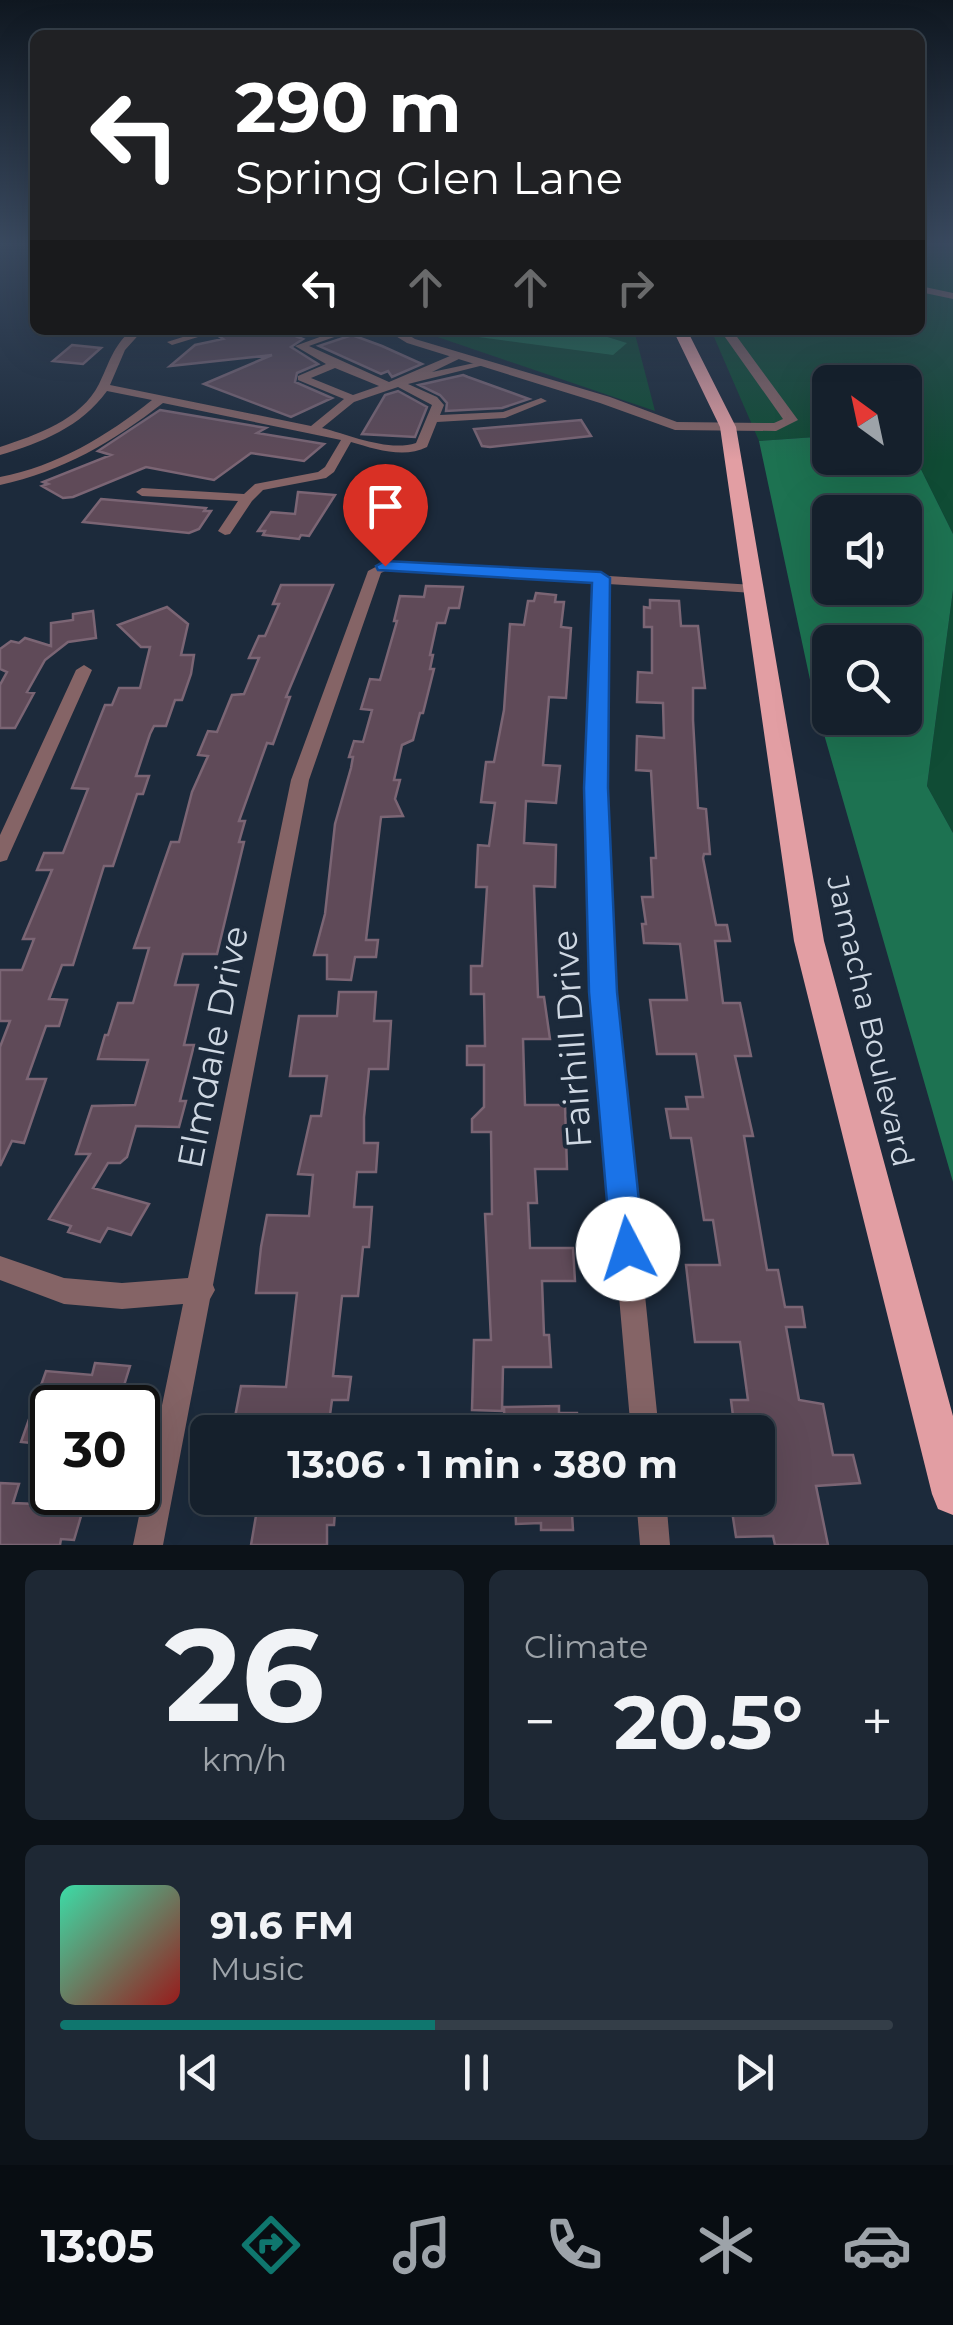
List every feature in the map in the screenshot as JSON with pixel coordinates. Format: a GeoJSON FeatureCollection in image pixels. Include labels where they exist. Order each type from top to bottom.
{"type":"FeatureCollection","features":[{"type":"Feature","properties":{"kind":"main road","name":"Jamacha Boulevard"},"geometry":{"type":"LineString","coordinates":[[682,335],[728,428],[809,941],[953,1494]]}},
{"type":"Feature","properties":{"kind":"street"},"geometry":{"type":"LineString","coordinates":[[0,450],[65,423],[93,402],[104,387],[115,352],[133,335]]}},
{"type":"Feature","properties":{"kind":"street"},"geometry":{"type":"LineString","coordinates":[[172,342],[198,335]]}},
{"type":"Feature","properties":{"kind":"street"},"geometry":{"type":"LineString","coordinates":[[104,387],[414,449],[423,444],[437,401],[374,381],[300,348],[337,335]]}},
{"type":"Feature","properties":{"kind":"street"},"geometry":{"type":"LineString","coordinates":[[401,335],[675,426],[776,427],[792,420],[730,335]]}},
{"type":"Feature","properties":{"kind":"street"},"geometry":{"type":"LineString","coordinates":[[393,385],[458,356]]}},
{"type":"Feature","properties":{"kind":"street"},"geometry":{"type":"LineString","coordinates":[[335,364],[302,378],[347,397],[480,363]]}},
{"type":"Feature","properties":{"kind":"street"},"geometry":{"type":"LineString","coordinates":[[422,371],[436,376]]}},
{"type":"Feature","properties":{"kind":"street"},"geometry":{"type":"LineString","coordinates":[[313,430],[347,397],[374,381]]}},
{"type":"Feature","properties":{"kind":"street"},"geometry":{"type":"LineString","coordinates":[[0,481],[26,475],[97,443],[161,399]]}},
{"type":"Feature","properties":{"kind":"street"},"geometry":{"type":"LineString","coordinates":[[434,419],[505,415],[540,401]]}},
{"type":"Feature","properties":{"kind":"street"},"geometry":{"type":"LineString","coordinates":[[225,531],[259,487],[330,469],[348,437]]}},
{"type":"Feature","properties":{"kind":"street"},"geometry":{"type":"LineString","coordinates":[[142,492],[247,498]]}},
{"type":"Feature","properties":{"kind":"street","name":"Elmdale Drive"},"geometry":{"type":"LineString","coordinates":[[148,1545],[202,1290],[300,780],[375,571],[385,566],[601,578]]}},
{"type":"Feature","properties":{"kind":"street"},"geometry":{"type":"LineString","coordinates":[[601,578],[754,589]]}},
{"type":"Feature","properties":{"kind":"street","name":"Fairhill Drive"},"geometry":{"type":"LineString","coordinates":[[601,578],[596,788],[603,992],[643,1415]]}},
{"type":"Feature","properties":{"kind":"street"},"geometry":{"type":"LineString","coordinates":[[0,855],[84,670]]}},
{"type":"Feature","properties":{"kind":"street"},"geometry":{"type":"LineString","coordinates":[[0,1268],[64,1291],[122,1296],[202,1290]]}},
{"type":"Feature","properties":{"kind":"street"},"geometry":{"type":"LineString","coordinates":[[652,1515],[655,1545]]}},
{"type":"Feature","properties":{"kind":"green space"},"geometry":{"type":"Polygon","coordinates":[[[925,316],[953,316],[953,534],[922,471],[922,365],[812,365],[812,437],[759,441],[713,335],[925,335],[925,316]]]}},
{"type":"Feature","properties":{"kind":"green space"},"geometry":{"type":"Polygon","coordinates":[[[432,335],[626,343],[601,335],[635,335],[655,411],[432,335]]]}},
{"type":"Feature","properties":{"kind":"green space"},"geometry":{"type":"Polygon","coordinates":[[[601,335],[627,343],[613,355],[471,336],[601,335]]]}},
{"type":"Feature","properties":{"kind":"green space"},"geometry":{"type":"Polygon","coordinates":[[[812,437],[812,475],[922,475],[922,471],[953,534],[953,590],[927,786],[953,833],[953,1182],[824,735],[922,735],[922,625],[812,625],[812,689],[759,441],[812,437]]]}},
{"type":"Feature","properties":{"kind":"green space"},"geometry":{"type":"Polygon","coordinates":[[[953,590],[953,833],[927,786],[953,590]]]}},
{"type":"Feature","properties":{"kind":"building"},"geometry":{"type":"Polygon","coordinates":[[[217,335],[293,335],[303,339],[291,347],[318,364],[297,373],[295,382],[332,398],[291,417],[204,384],[272,355],[170,366],[195,345],[223,339],[217,335]]]}},
{"type":"Feature","properties":{"kind":"building"},"geometry":{"type":"Polygon","coordinates":[[[352,335],[422,364],[392,377],[388,371],[381,374],[319,346],[352,335]]]}},
{"type":"Feature","properties":{"kind":"building"},"geometry":{"type":"Polygon","coordinates":[[[72,345],[101,348],[83,364],[53,361],[72,345]]]}},
{"type":"Feature","properties":{"kind":"building"},"geometry":{"type":"Polygon","coordinates":[[[463,375],[529,399],[502,408],[446,411],[447,403],[440,395],[419,385],[463,375]]]}},
{"type":"Feature","properties":{"kind":"building"},"geometry":{"type":"Polygon","coordinates":[[[398,391],[427,407],[415,437],[362,434],[385,395],[398,391]]]}},
{"type":"Feature","properties":{"kind":"building"},"geometry":{"type":"Polygon","coordinates":[[[160,410],[266,428],[257,433],[324,444],[304,461],[251,453],[214,480],[146,467],[73,497],[63,498],[42,486],[48,484],[43,482],[111,455],[98,451],[160,410]]]}},
{"type":"Feature","properties":{"kind":"building"},"geometry":{"type":"Polygon","coordinates":[[[581,420],[591,436],[490,447],[482,446],[474,429],[581,420]]]}},
{"type":"Feature","properties":{"kind":"building"},"geometry":{"type":"Polygon","coordinates":[[[298,492],[335,495],[309,536],[301,535],[299,539],[258,531],[271,512],[295,514],[298,492]]]}},
{"type":"Feature","properties":{"kind":"building"},"geometry":{"type":"Polygon","coordinates":[[[101,499],[211,511],[199,529],[189,533],[83,522],[101,499]]]}},
{"type":"Feature","properties":{"kind":"building"},"geometry":{"type":"Polygon","coordinates":[[[281,585],[333,585],[286,697],[290,697],[273,744],[267,743],[239,821],[245,821],[239,842],[244,842],[217,954],[183,954],[175,985],[198,985],[184,1045],[194,1045],[180,1101],[186,1101],[179,1127],[136,1126],[127,1157],[120,1163],[108,1163],[93,1188],[149,1204],[131,1235],[108,1228],[100,1242],[68,1232],[71,1226],[49,1219],[90,1154],[76,1154],[92,1106],[135,1105],[148,1060],[98,1059],[118,1003],[133,1003],[149,948],[134,948],[171,842],[179,842],[192,792],[208,756],[198,755],[208,731],[217,732],[232,695],[244,694],[259,658],[249,658],[259,636],[265,636],[279,604],[273,604],[281,585]]]}},
{"type":"Feature","properties":{"kind":"building"},"geometry":{"type":"Polygon","coordinates":[[[426,586],[463,587],[459,608],[449,608],[445,623],[437,623],[430,655],[430,669],[434,669],[423,713],[413,740],[402,745],[394,780],[400,780],[395,799],[403,816],[381,817],[366,940],[378,940],[376,957],[355,957],[351,980],[327,979],[327,955],[314,955],[325,914],[335,824],[353,757],[349,757],[354,741],[363,742],[372,710],[361,709],[370,679],[380,680],[400,596],[424,597],[426,586]]]}},
{"type":"Feature","properties":{"kind":"building"},"geometry":{"type":"Polygon","coordinates":[[[536,593],[556,595],[555,602],[564,602],[561,627],[571,628],[566,698],[549,697],[543,765],[560,766],[556,803],[526,801],[524,843],[556,845],[555,887],[534,886],[538,997],[544,997],[550,1039],[523,1039],[525,1105],[565,1105],[567,1169],[535,1169],[537,1203],[528,1203],[530,1248],[573,1248],[575,1281],[542,1281],[544,1335],[549,1335],[551,1367],[503,1367],[502,1411],[472,1410],[474,1340],[491,1340],[485,1214],[492,1214],[491,1132],[472,1132],[472,1119],[484,1107],[484,1065],[467,1065],[467,1046],[485,1046],[484,994],[471,994],[471,966],[482,966],[487,887],[476,887],[478,845],[489,846],[495,803],[481,802],[486,762],[494,762],[504,710],[510,624],[524,625],[528,601],[534,601],[536,593]]]}},
{"type":"Feature","properties":{"kind":"building"},"geometry":{"type":"Polygon","coordinates":[[[650,600],[679,601],[681,626],[698,626],[705,688],[693,688],[693,720],[698,808],[706,809],[710,854],[703,858],[716,925],[727,925],[730,941],[715,941],[723,1003],[740,1003],[751,1056],[735,1056],[753,1136],[744,1136],[767,1270],[778,1270],[785,1307],[802,1307],[805,1327],[786,1327],[799,1400],[823,1404],[833,1455],[853,1455],[860,1483],[816,1486],[828,1545],[775,1545],[773,1536],[736,1537],[733,1515],[775,1515],[775,1415],[733,1415],[731,1400],[748,1400],[740,1342],[695,1342],[686,1265],[720,1265],[713,1220],[704,1220],[691,1138],[671,1138],[666,1109],[688,1109],[686,1097],[703,1097],[696,1054],[657,1054],[650,1000],[687,1000],[680,944],[644,943],[642,924],[646,924],[642,897],[653,897],[651,858],[656,858],[651,771],[636,770],[637,736],[664,738],[663,703],[637,702],[638,672],[652,673],[652,627],[644,627],[644,607],[650,608],[650,600]]]}},
{"type":"Feature","properties":{"kind":"building"},"geometry":{"type":"Polygon","coordinates":[[[167,607],[188,624],[181,655],[194,655],[191,674],[182,700],[175,700],[166,726],[154,726],[150,734],[136,776],[149,776],[143,794],[137,794],[113,866],[104,866],[73,965],[62,965],[49,999],[67,1000],[59,1026],[46,1026],[27,1079],[46,1079],[24,1143],[12,1141],[0,1166],[0,1047],[10,1021],[0,1021],[0,970],[22,970],[34,939],[23,939],[52,870],[37,870],[44,853],[63,853],[88,789],[72,788],[105,705],[112,705],[119,688],[140,688],[150,647],[141,647],[118,625],[167,607]]]}},
{"type":"Feature","properties":{"kind":"building"},"geometry":{"type":"Polygon","coordinates":[[[93,611],[96,638],[68,642],[45,660],[27,692],[34,693],[15,728],[0,728],[0,685],[7,672],[0,669],[0,649],[25,638],[51,646],[51,623],[73,620],[73,614],[93,611]]]}},
{"type":"Feature","properties":{"kind":"building"},"geometry":{"type":"Polygon","coordinates":[[[339,992],[376,992],[374,1021],[391,1021],[388,1069],[369,1069],[364,1117],[364,1143],[378,1143],[376,1172],[357,1172],[354,1207],[372,1207],[369,1247],[363,1247],[358,1296],[342,1296],[333,1376],[351,1377],[348,1400],[332,1400],[330,1415],[235,1415],[241,1386],[286,1387],[297,1293],[256,1293],[261,1247],[267,1215],[309,1216],[313,1175],[298,1174],[311,1116],[321,1116],[327,1076],[290,1076],[299,1016],[337,1016],[339,992]]]}},
{"type":"Feature","properties":{"kind":"building"},"geometry":{"type":"Polygon","coordinates":[[[95,1363],[130,1366],[124,1385],[41,1385],[46,1371],[92,1375],[95,1363]]]}},
{"type":"Feature","properties":{"kind":"building"},"geometry":{"type":"Polygon","coordinates":[[[559,1406],[559,1413],[577,1415],[504,1415],[504,1407],[559,1406]]]}},
{"type":"Feature","properties":{"kind":"building"},"geometry":{"type":"Polygon","coordinates":[[[30,1416],[30,1443],[21,1442],[30,1416]]]}},
{"type":"Feature","properties":{"kind":"building"},"geometry":{"type":"Polygon","coordinates":[[[0,1483],[19,1484],[13,1503],[30,1504],[30,1515],[81,1515],[74,1540],[61,1539],[60,1545],[0,1545],[0,1483]]]}},
{"type":"Feature","properties":{"kind":"building"},"geometry":{"type":"Polygon","coordinates":[[[256,1515],[335,1515],[334,1525],[327,1525],[327,1545],[251,1545],[256,1515]]]}},
{"type":"Feature","properties":{"kind":"building"},"geometry":{"type":"Polygon","coordinates":[[[516,1515],[572,1515],[573,1530],[541,1530],[541,1523],[516,1524],[516,1515]]]}},
{"type":"Feature","properties":{"kind":"route"},"geometry":{"type":"LineString","coordinates":[[385,566],[601,578],[596,788],[603,992],[628,1249]]}}]}
